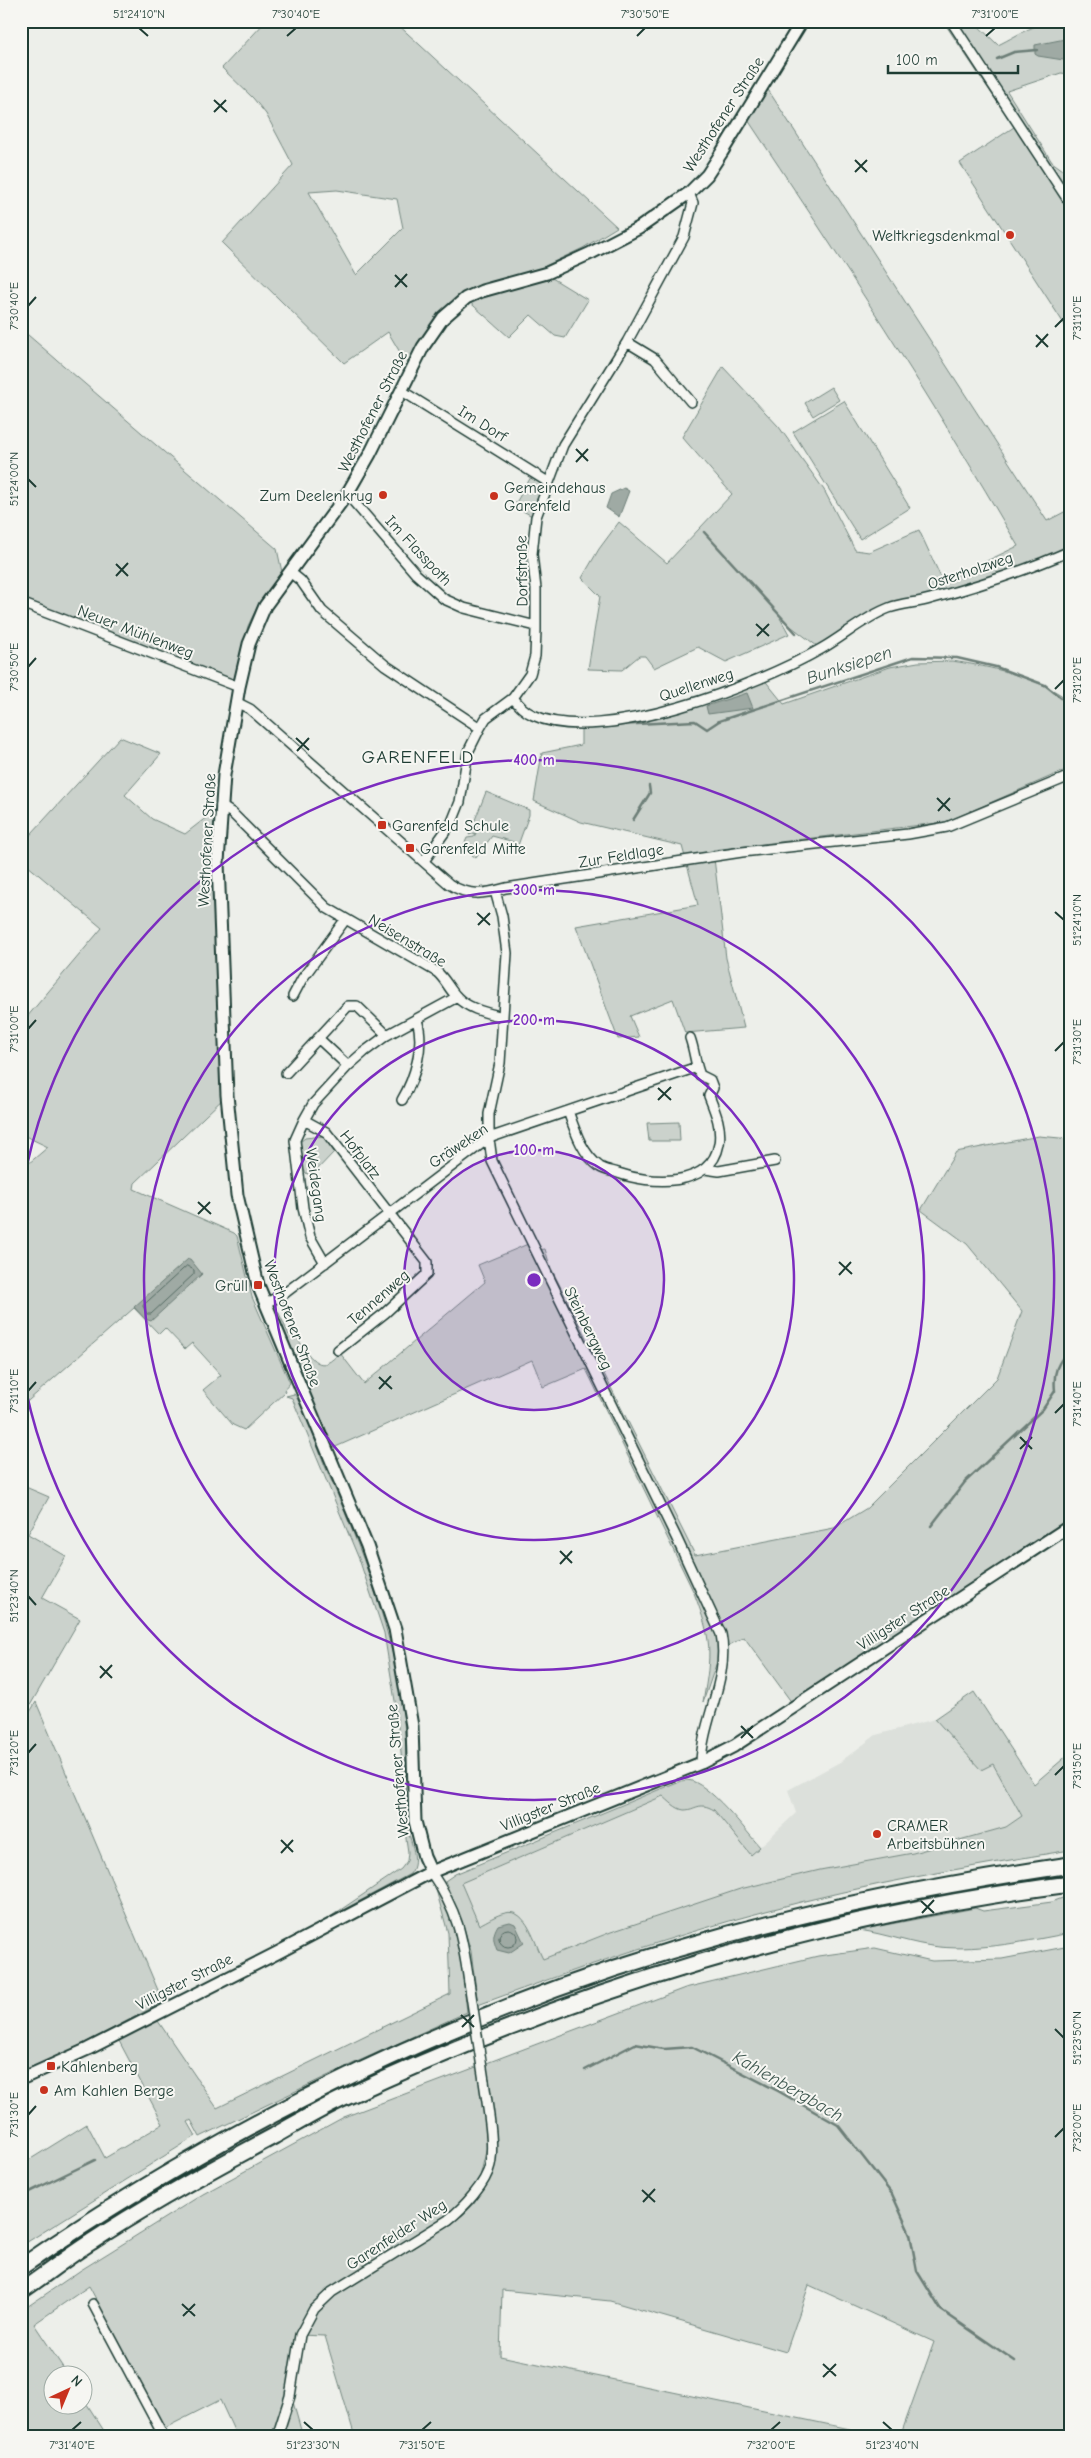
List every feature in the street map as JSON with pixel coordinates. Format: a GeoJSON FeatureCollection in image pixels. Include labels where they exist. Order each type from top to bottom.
{"type":"FeatureCollection","features":[{"type":"Feature","properties":{"kind":"highway"},"geometry":{"type":"LineString","coordinates":[[21,2267],[106,2210],[238,2133],[358,2073],[464,2024],[640,1960],[728,1934],[848,1904],[942,1885],[1070,1865]]}},
{"type":"Feature","properties":{"kind":"highway"},"geometry":{"type":"LineString","coordinates":[[21,2291],[90,2242],[213,2168],[343,2099],[496,2034],[628,1984],[694,1963],[761,1945],[846,1924],[978,1897],[1070,1884]]}},
{"type":"Feature","properties":{"kind":"street","name":"Westhofener Straße"},"geometry":{"type":"LineString","coordinates":[[431,1872],[424,1857],[415,1820],[412,1726],[395,1629],[367,1546],[265,1303],[242,1224],[232,1165],[218,924],[218,862],[221,806],[239,686],[255,627],[265,606],[347,494],[370,454],[432,332],[448,312],[466,298],[482,291],[547,272],[592,253],[639,228],[689,193],[707,175],[802,21]]}},
{"type":"Feature","properties":{"kind":"street"},"geometry":{"type":"LineString","coordinates":[[951,21],[1070,203]]}},
{"type":"Feature","properties":{"kind":"street","name":"Dorfstraße"},"geometry":{"type":"LineString","coordinates":[[424,861],[452,822],[460,802],[466,759],[480,728],[486,718],[513,698],[530,674],[535,656],[536,589],[532,554],[536,517],[548,482],[564,445],[627,342],[684,237],[693,203],[689,193]]}},
{"type":"Feature","properties":{"kind":"street"},"geometry":{"type":"LineString","coordinates":[[627,342],[655,359],[691,402]]}},
{"type":"Feature","properties":{"kind":"street","name":"Im Dorf"},"geometry":{"type":"LineString","coordinates":[[402,391],[548,482]]}},
{"type":"Feature","properties":{"kind":"street","name":"Im Flasspoth"},"geometry":{"type":"LineString","coordinates":[[347,494],[416,574],[444,599],[464,608],[536,626]]}},
{"type":"Feature","properties":{"kind":"street","name":"Osterholzweg"},"geometry":{"type":"LineString","coordinates":[[878,613],[890,607],[928,600],[994,580],[1070,551]]}},
{"type":"Feature","properties":{"kind":"street"},"geometry":{"type":"LineString","coordinates":[[290,572],[302,581],[322,611],[385,665],[480,728]]}},
{"type":"Feature","properties":{"kind":"street","name":"Neuer Mühlenweg"},"geometry":{"type":"LineString","coordinates":[[21,603],[239,686]]}},
{"type":"Feature","properties":{"kind":"street","name":"Quellenweg"},"geometry":{"type":"LineString","coordinates":[[513,698],[521,708],[532,715],[565,724],[630,720],[763,678],[821,649],[878,613]]}},
{"type":"Feature","properties":{"kind":"street","name":"Zur Feldlage"},"geometry":{"type":"LineString","coordinates":[[236,702],[250,708],[449,884],[462,891],[479,894],[723,854],[908,834],[946,827],[1070,776]]}},
{"type":"Feature","properties":{"kind":"street","name":"Neisenstraße"},"geometry":{"type":"LineString","coordinates":[[221,806],[232,813],[328,908],[345,920],[437,972],[446,980],[457,997],[476,1009],[503,1017]]}},
{"type":"Feature","properties":{"kind":"street","name":"Steinbergweg"},"geometry":{"type":"LineString","coordinates":[[495,891],[502,916],[507,953],[500,1063],[489,1114],[489,1138],[492,1161],[676,1536],[721,1634],[724,1648],[722,1664],[702,1742],[701,1763]]}},
{"type":"Feature","properties":{"kind":"street","name":"Neisenstraße"},"geometry":{"type":"LineString","coordinates":[[293,996],[302,979],[345,920]]}},
{"type":"Feature","properties":{"kind":"street","name":"Weidegang"},"geometry":{"type":"LineString","coordinates":[[325,1263],[310,1237],[303,1208],[295,1140],[304,1120],[313,1104],[348,1066],[387,1035],[457,997]]}},
{"type":"Feature","properties":{"kind":"street"},"geometry":{"type":"LineString","coordinates":[[286,1073],[348,1006],[357,1006],[387,1035]]}},
{"type":"Feature","properties":{"kind":"street"},"geometry":{"type":"LineString","coordinates":[[402,1100],[410,1087],[421,1040],[417,1020]]}},
{"type":"Feature","properties":{"kind":"street"},"geometry":{"type":"LineString","coordinates":[[318,1038],[348,1066]]}},
{"type":"Feature","properties":{"kind":"street"},"geometry":{"type":"LineString","coordinates":[[568,1111],[579,1140],[588,1155],[601,1168],[635,1179],[659,1181],[680,1179],[704,1168],[719,1145],[718,1120],[709,1096],[713,1088],[710,1080],[700,1076],[696,1067],[697,1056],[690,1038]]}},
{"type":"Feature","properties":{"kind":"street","name":"Gräweken"},"geometry":{"type":"LineString","coordinates":[[265,1303],[281,1296],[489,1138],[696,1067]]}},
{"type":"Feature","properties":{"kind":"street","name":"Hofplatz"},"geometry":{"type":"LineString","coordinates":[[304,1120],[326,1132],[388,1214]]}},
{"type":"Feature","properties":{"kind":"street"},"geometry":{"type":"LineString","coordinates":[[704,1168],[719,1171],[775,1161]]}},
{"type":"Feature","properties":{"kind":"street","name":"Tennenweg"},"geometry":{"type":"LineString","coordinates":[[338,1350],[385,1313],[427,1274],[426,1262],[388,1214]]}},
{"type":"Feature","properties":{"kind":"street","name":"Villigster Straße"},"geometry":{"type":"LineString","coordinates":[[21,2079],[88,2048],[277,1953],[431,1872],[701,1763],[742,1741],[1070,1526]]}},
{"type":"Feature","properties":{"kind":"street","name":"Garenfelder Weg"},"geometry":{"type":"LineString","coordinates":[[277,2437],[290,2396],[300,2336],[314,2309],[332,2292],[448,2220],[463,2208],[490,2166],[484,2081],[460,1929],[446,1895],[431,1872]]}},
{"type":"Feature","properties":{"kind":"street"},"geometry":{"type":"LineString","coordinates":[[93,2304],[164,2437]]}},
{"type":"Feature","properties":{"kind":"shaded area"},"geometry":{"type":"Polygon","coordinates":[[[266,21],[394,21],[617,227],[583,248],[545,266],[552,278],[588,300],[565,338],[555,336],[531,315],[509,337],[466,299],[409,364],[388,332],[344,363],[222,243],[293,165],[266,114],[253,98],[222,68],[266,21]],[[337,190],[309,192],[356,275],[403,228],[397,199],[337,190]]]}},
{"type":"Feature","properties":{"kind":"shaded area"},"geometry":{"type":"Polygon","coordinates":[[[943,21],[973,21],[998,45],[1024,31],[1043,24],[1061,22],[1070,25],[1070,74],[1061,73],[1007,91],[1052,162],[1070,175],[1070,203],[1062,191],[1058,194],[1070,213],[1070,333],[960,163],[1014,127],[943,21]]]}},
{"type":"Feature","properties":{"kind":"shaded area"},"geometry":{"type":"Polygon","coordinates":[[[763,82],[1047,521],[1070,509],[1070,551],[994,580],[890,607],[821,649],[780,618],[789,634],[726,662],[698,647],[654,668],[645,656],[639,656],[622,670],[588,669],[600,596],[582,578],[599,549],[619,522],[667,563],[732,494],[682,437],[723,367],[779,427],[824,490],[855,550],[869,552],[919,530],[943,582],[1018,546],[884,328],[744,114],[763,82]]]}},
{"type":"Feature","properties":{"kind":"shaded area"},"geometry":{"type":"Polygon","coordinates":[[[21,329],[277,549],[282,572],[260,601],[248,626],[234,679],[232,680],[21,599],[21,329]]]}},
{"type":"Feature","properties":{"kind":"shaded area"},"geometry":{"type":"Polygon","coordinates":[[[831,387],[839,400],[813,416],[805,403],[831,387]]]}},
{"type":"Feature","properties":{"kind":"shaded area"},"geometry":{"type":"Polygon","coordinates":[[[844,401],[910,508],[860,539],[793,432],[844,401]]]}},
{"type":"Feature","properties":{"kind":"shaded area"},"geometry":{"type":"Polygon","coordinates":[[[531,477],[539,480],[542,488],[532,516],[514,506],[531,477]]]}},
{"type":"Feature","properties":{"kind":"shaded area"},"geometry":{"type":"Polygon","coordinates":[[[952,661],[983,666],[1028,679],[1057,692],[1070,701],[1070,768],[946,822],[713,850],[726,958],[744,1028],[685,1033],[673,999],[630,1016],[639,1037],[618,1039],[576,926],[698,905],[682,846],[581,822],[534,801],[542,753],[581,745],[581,723],[630,720],[763,678],[784,704],[890,667],[918,662],[952,661]]]}},
{"type":"Feature","properties":{"kind":"shaded area"},"geometry":{"type":"Polygon","coordinates":[[[120,737],[161,754],[125,795],[152,819],[185,834],[221,806],[227,1095],[135,1183],[134,1189],[237,1236],[252,1297],[290,1383],[284,1390],[285,1392],[244,1430],[233,1425],[203,1390],[221,1375],[192,1343],[185,1349],[165,1328],[159,1334],[134,1308],[21,1407],[21,1170],[48,1147],[21,1134],[21,1024],[102,928],[21,860],[21,845],[120,737]]]}},
{"type":"Feature","properties":{"kind":"shaded area"},"geometry":{"type":"Polygon","coordinates":[[[486,792],[529,810],[529,815],[517,848],[513,846],[514,842],[492,836],[476,858],[467,851],[464,845],[467,838],[474,837],[476,833],[469,835],[486,792]]]}},
{"type":"Feature","properties":{"kind":"shaded area"},"geometry":{"type":"Polygon","coordinates":[[[679,1122],[680,1141],[649,1141],[647,1123],[679,1122]]]}},
{"type":"Feature","properties":{"kind":"shaded area"},"geometry":{"type":"Polygon","coordinates":[[[323,1136],[334,1152],[314,1173],[307,1174],[303,1169],[300,1142],[305,1138],[323,1136]]]}},
{"type":"Feature","properties":{"kind":"shaded area"},"geometry":{"type":"Polygon","coordinates":[[[1039,1136],[1070,1139],[1070,1519],[795,1707],[744,1637],[724,1648],[537,1250],[545,1249],[550,1266],[695,1555],[834,1528],[867,1508],[997,1378],[1022,1311],[967,1244],[921,1210],[956,1152],[1039,1136]]]}},
{"type":"Feature","properties":{"kind":"shaded area"},"geometry":{"type":"Polygon","coordinates":[[[528,1244],[633,1455],[717,1634],[719,1656],[703,1702],[708,1670],[709,1646],[700,1609],[586,1369],[543,1387],[532,1360],[331,1449],[277,1317],[278,1311],[289,1335],[294,1333],[312,1359],[322,1364],[327,1363],[340,1353],[364,1384],[485,1282],[478,1265],[528,1244]]]}},
{"type":"Feature","properties":{"kind":"shaded area"},"geometry":{"type":"Polygon","coordinates":[[[294,1394],[306,1418],[351,1528],[385,1623],[393,1656],[404,1722],[406,1820],[415,1862],[410,1874],[330,1917],[401,1869],[407,1861],[408,1852],[401,1805],[403,1769],[384,1633],[359,1559],[292,1398],[286,1396],[294,1394]]]}},
{"type":"Feature","properties":{"kind":"shaded area"},"geometry":{"type":"Polygon","coordinates":[[[21,1485],[49,1497],[28,1534],[66,1556],[42,1598],[80,1619],[21,1721],[21,1485]]]}},
{"type":"Feature","properties":{"kind":"shaded area"},"geometry":{"type":"Polygon","coordinates":[[[974,1692],[1034,1784],[1070,1753],[1070,1850],[879,1884],[803,1901],[693,1932],[621,1955],[478,2005],[471,1951],[462,1922],[445,1881],[455,1874],[678,1782],[687,1780],[696,1783],[716,1797],[760,1847],[751,1855],[714,1810],[709,1807],[701,1806],[684,1810],[678,1808],[663,1796],[461,1883],[479,1925],[505,1913],[513,1913],[519,1916],[529,1928],[543,1959],[611,1932],[740,1889],[820,1870],[913,1853],[1006,1827],[1022,1816],[993,1764],[981,1770],[935,1719],[974,1692]]]}},
{"type":"Feature","properties":{"kind":"shaded area"},"geometry":{"type":"Polygon","coordinates":[[[36,1702],[163,2002],[83,2044],[21,2073],[21,1727],[36,1702]]]}},
{"type":"Feature","properties":{"kind":"shaded area","name":"CRAMER Arbeitsbühnen"},"geometry":{"type":"Polygon","coordinates":[[[935,1719],[980,1769],[993,1764],[1022,1816],[1006,1827],[913,1853],[820,1870],[740,1889],[611,1932],[542,1959],[524,1919],[506,1912],[479,1925],[461,1883],[664,1796],[677,1807],[684,1810],[696,1806],[708,1806],[714,1810],[751,1855],[796,1813],[788,1790],[840,1762],[876,1735],[935,1719]]]}},
{"type":"Feature","properties":{"kind":"shaded area"},"geometry":{"type":"Polygon","coordinates":[[[435,1886],[458,1931],[467,2012],[350,2065],[200,2137],[191,2120],[188,2122],[196,2136],[21,2246],[21,2165],[87,2124],[105,2158],[163,2124],[118,2039],[158,2021],[217,2108],[450,1994],[448,1933],[435,1886]]]}},
{"type":"Feature","properties":{"kind":"shaded area"},"geometry":{"type":"Polygon","coordinates":[[[1070,1895],[1070,1933],[1021,1942],[971,1948],[939,1947],[859,1930],[975,1908],[983,1911],[1052,1902],[1070,1895]]]}},
{"type":"Feature","properties":{"kind":"shaded area"},"geometry":{"type":"Polygon","coordinates":[[[1070,1946],[1070,2437],[900,2437],[934,2342],[809,2285],[786,2352],[610,2301],[502,2290],[500,2356],[850,2429],[849,2437],[355,2437],[325,2336],[298,2335],[289,2388],[303,2437],[237,2437],[220,2400],[165,2428],[89,2286],[34,2324],[62,2366],[42,2366],[42,2416],[92,2416],[92,2412],[108,2437],[21,2437],[21,2311],[81,2270],[203,2194],[344,2117],[685,1988],[818,1956],[875,1948],[932,1961],[1002,1959],[1070,1946]],[[487,2147],[480,2177],[460,2206],[316,2300],[322,2305],[330,2298],[463,2215],[474,2204],[489,2178],[487,2147]]]}},
{"type":"Feature","properties":{"kind":"water"},"geometry":{"type":"Polygon","coordinates":[[[1070,38],[1070,61],[1035,54],[1035,45],[1070,38]]]}},
{"type":"Feature","properties":{"kind":"water"},"geometry":{"type":"Polygon","coordinates":[[[624,488],[629,491],[619,517],[606,508],[611,494],[624,488]]]}},
{"type":"Feature","properties":{"kind":"water"},"geometry":{"type":"Polygon","coordinates":[[[747,693],[753,708],[708,714],[706,706],[747,693]]]}},
{"type":"Feature","properties":{"kind":"water"},"geometry":{"type":"Polygon","coordinates":[[[188,1259],[202,1274],[151,1321],[145,1319],[134,1307],[188,1259]]]}},
{"type":"Feature","properties":{"kind":"water"},"geometry":{"type":"Polygon","coordinates":[[[510,1922],[515,1924],[524,1943],[509,1953],[497,1950],[494,1938],[498,1925],[510,1922]]]}},
{"type":"Feature","properties":{"kind":"waterway"},"geometry":{"type":"LineString","coordinates":[[997,59],[1014,52],[1037,50]]}},
{"type":"Feature","properties":{"kind":"waterway"},"geometry":{"type":"LineString","coordinates":[[704,532],[796,633]]}},
{"type":"Feature","properties":{"kind":"waterway","name":"Bunksiepen"},"geometry":{"type":"LineString","coordinates":[[617,725],[695,721],[707,729],[719,721],[913,657],[957,658],[996,667],[1045,685],[1070,705]]}},
{"type":"Feature","properties":{"kind":"waterway"},"geometry":{"type":"LineString","coordinates":[[633,820],[650,793],[649,786]]}},
{"type":"Feature","properties":{"kind":"waterway"},"geometry":{"type":"LineString","coordinates":[[931,1526],[965,1482],[1043,1409],[1055,1391],[1057,1368],[1070,1349]]}},
{"type":"Feature","properties":{"kind":"waterway","name":"Kahlenbergbach"},"geometry":{"type":"LineString","coordinates":[[585,2070],[635,2044],[664,2049],[692,2047],[778,2091],[838,2125],[892,2194],[910,2234],[917,2271],[941,2310],[1015,2361]]}},
{"type":"Feature","properties":{"kind":"waterway","name":"Kahlenbergbach"},"geometry":{"type":"LineString","coordinates":[[21,2196],[95,2160]]}},
{"type":"Feature","properties":{"kind":"place","name":"Weltkriegsdenkmal"},"geometry":{"type":"Point","coordinates":[1010,235]}},
{"type":"Feature","properties":{"kind":"place","name":"Zum Deelenkrug"},"geometry":{"type":"Point","coordinates":[383,495]}},
{"type":"Feature","properties":{"kind":"place","name":"Gemeindehaus Garenfeld"},"geometry":{"type":"Point","coordinates":[494,496]}},
{"type":"Feature","properties":{"kind":"place","name":"Garenfeld Schule"},"geometry":{"type":"Point","coordinates":[382,825]}},
{"type":"Feature","properties":{"kind":"place","name":"Garenfeld Mitte"},"geometry":{"type":"Point","coordinates":[410,848]}},
{"type":"Feature","properties":{"kind":"place","name":"Grüll"},"geometry":{"type":"Point","coordinates":[258,1285]}},
{"type":"Feature","properties":{"kind":"place","name":"CRAMER Arbeitsbühnen"},"geometry":{"type":"Point","coordinates":[877,1834]}},
{"type":"Feature","properties":{"kind":"place","name":"Kahlenberg"},"geometry":{"type":"Point","coordinates":[51,2066]}},
{"type":"Feature","properties":{"kind":"place","name":"Am Kahlen Berge"},"geometry":{"type":"Point","coordinates":[44,2090]}},
{"type":"Feature","properties":{"kind":"district","name":"GARENFELD"},"geometry":{"type":"Point","coordinates":[418,756]}}]}
